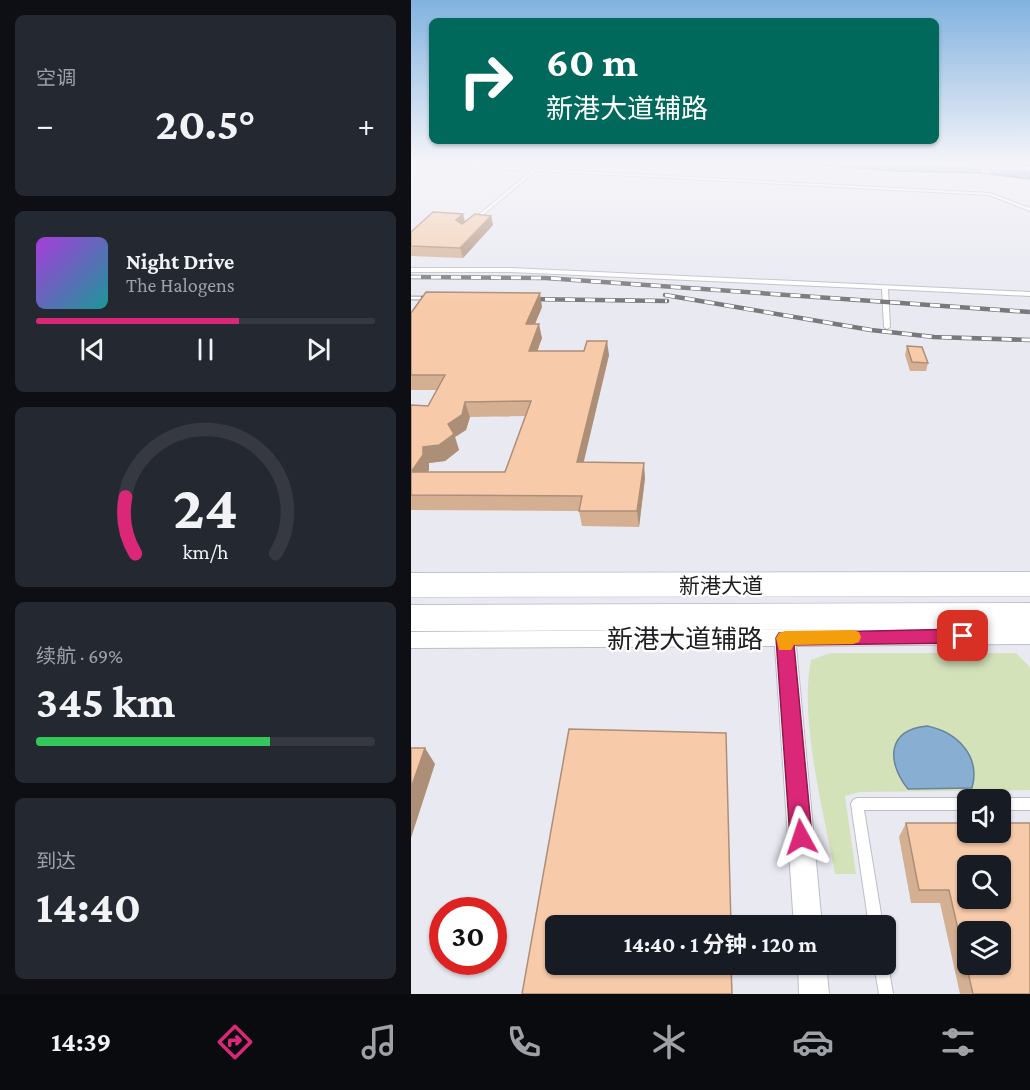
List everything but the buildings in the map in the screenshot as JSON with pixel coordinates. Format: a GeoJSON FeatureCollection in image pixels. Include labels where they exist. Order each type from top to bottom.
{"type":"FeatureCollection","features":[{"type":"Feature","properties":{"kind":"main road","name":"新港大道"},"geometry":{"type":"LineString","coordinates":[[411,585],[1030,584]]}},
{"type":"Feature","properties":{"kind":"main road","name":"新港大道"},"geometry":{"type":"LineString","coordinates":[[411,618],[1030,616]]}},
{"type":"Feature","properties":{"kind":"street","name":"新港大道辅路"},"geometry":{"type":"LineString","coordinates":[[411,640],[1030,636]]}},
{"type":"Feature","properties":{"kind":"street"},"geometry":{"type":"LineString","coordinates":[[785,638],[807,915]]}},
{"type":"Feature","properties":{"kind":"street"},"geometry":{"type":"LineString","coordinates":[[812,975],[814,994]]}},
{"type":"Feature","properties":{"kind":"lane"},"geometry":{"type":"LineString","coordinates":[[469,225],[488,209]]}},
{"type":"Feature","properties":{"kind":"lane"},"geometry":{"type":"LineString","coordinates":[[466,219],[476,219]]}},
{"type":"Feature","properties":{"kind":"lane"},"geometry":{"type":"LineString","coordinates":[[411,270],[511,270],[1030,294]]}},
{"type":"Feature","properties":{"kind":"lane"},"geometry":{"type":"LineString","coordinates":[[885,287],[887,327]]}},
{"type":"Feature","properties":{"kind":"lane"},"geometry":{"type":"LineString","coordinates":[[874,915],[857,804],[957,804]]}},
{"type":"Feature","properties":{"kind":"lane"},"geometry":{"type":"LineString","coordinates":[[1011,804],[1030,804]]}},
{"type":"Feature","properties":{"kind":"lane"},"geometry":{"type":"LineString","coordinates":[[883,975],[886,994]]}},
{"type":"Feature","properties":{"kind":"green space"},"geometry":{"type":"Polygon","coordinates":[[[830,653],[1016,653],[1030,667],[1030,790],[957,789],[957,791],[860,792],[845,796],[856,874],[835,874],[810,738],[808,684],[811,660],[830,653]]]}},
{"type":"Feature","properties":{"kind":"water"},"geometry":{"type":"Polygon","coordinates":[[[927,726],[948,734],[964,747],[973,766],[972,788],[908,789],[896,769],[894,749],[897,741],[904,734],[927,726]]]}},
{"type":"Feature","properties":{"kind":"railway"},"geometry":{"type":"LineString","coordinates":[[411,277],[546,278],[1030,312]]}},
{"type":"Feature","properties":{"kind":"railway"},"geometry":{"type":"LineString","coordinates":[[665,295],[871,330],[934,337],[1030,340]]}},
{"type":"Feature","properties":{"kind":"railway"},"geometry":{"type":"LineString","coordinates":[[411,298],[438,298]]}},
{"type":"Feature","properties":{"kind":"railway"},"geometry":{"type":"LineString","coordinates":[[525,299],[667,301]]}},
{"type":"Feature","properties":{"kind":"slow traffic"},"geometry":{"type":"LineString","coordinates":[[785,645],[785,638],[853,637]]}},
{"type":"Feature","properties":{"kind":"route"},"geometry":{"type":"LineString","coordinates":[[801,837],[785,638],[963,636]]}}]}
